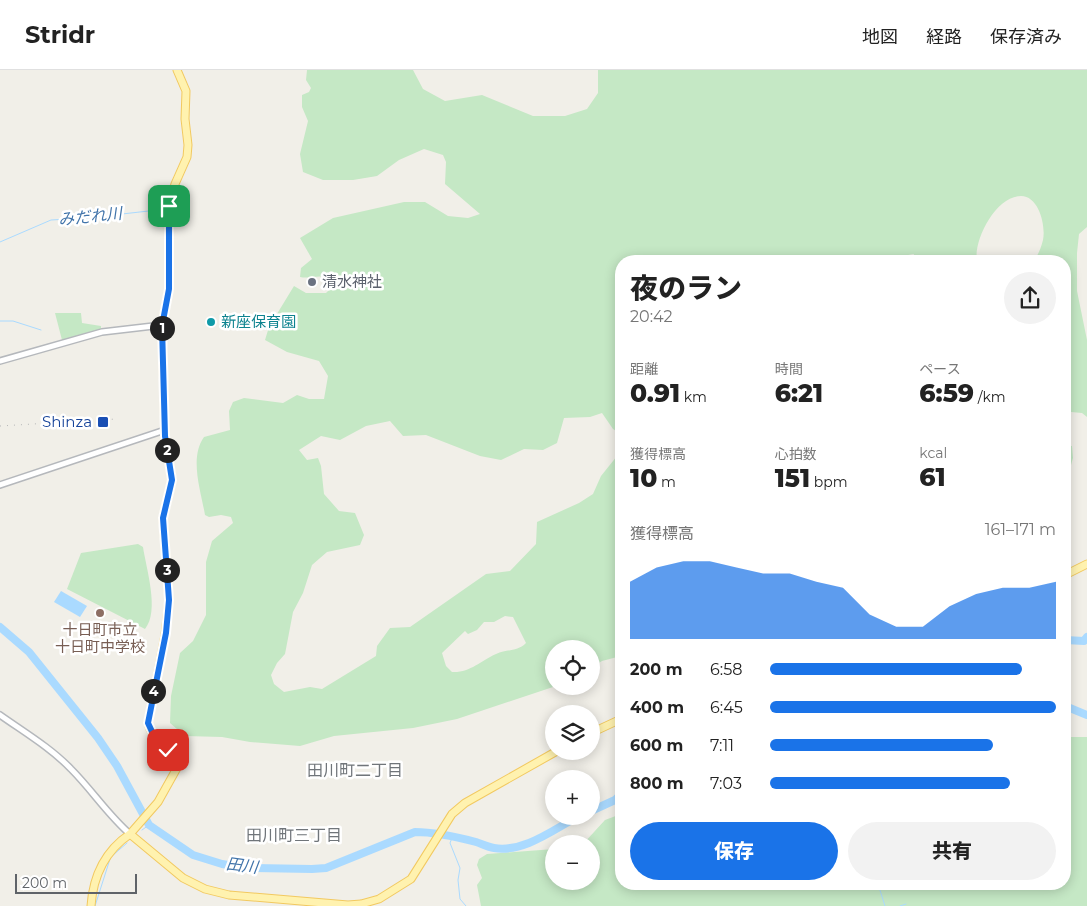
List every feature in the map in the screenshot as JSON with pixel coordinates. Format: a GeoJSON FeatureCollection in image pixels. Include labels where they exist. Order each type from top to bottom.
{"type":"FeatureCollection","features":[{"type":"Feature","properties":{"kind":"main road"},"geometry":{"type":"LineString","coordinates":[[91,906],[96,878],[103,862],[114,848],[140,825],[158,802],[177,768],[172,754],[154,736],[148,723],[169,606],[163,518],[172,480],[165,430],[162,326],[169,289],[169,206],[174,184],[187,157],[188,145],[185,119],[186,91],[177,70]]}},
{"type":"Feature","properties":{"kind":"main road"},"geometry":{"type":"LineString","coordinates":[[1071,572],[1087,564]]}},
{"type":"Feature","properties":{"kind":"main road"},"geometry":{"type":"LineString","coordinates":[[600,729],[615,722]]}},
{"type":"Feature","properties":{"kind":"main road"},"geometry":{"type":"LineString","coordinates":[[130,834],[183,878],[205,889],[229,895],[348,905],[361,904],[379,899],[411,879],[452,814],[465,803],[545,758]]}},
{"type":"Feature","properties":{"kind":"street"},"geometry":{"type":"LineString","coordinates":[[0,362],[102,332],[162,326]]}},
{"type":"Feature","properties":{"kind":"street"},"geometry":{"type":"LineString","coordinates":[[0,484],[165,430]]}},
{"type":"Feature","properties":{"kind":"street"},"geometry":{"type":"LineString","coordinates":[[0,715],[69,767],[90,788],[113,819],[130,834]]}},
{"type":"Feature","properties":{"kind":"green space"},"geometry":{"type":"Polygon","coordinates":[[[307,70],[413,70],[423,89],[445,101],[482,95],[533,116],[565,116],[587,109],[598,93],[598,70],[1087,70],[1087,227],[1079,234],[1077,291],[1087,340],[1087,417],[1082,413],[1071,412],[1071,255],[1037,255],[1044,234],[1042,220],[1037,206],[1027,197],[1012,198],[995,211],[983,231],[977,255],[615,255],[615,430],[602,413],[590,417],[564,418],[557,443],[543,450],[524,449],[501,460],[480,456],[426,435],[403,436],[390,421],[366,426],[340,440],[321,436],[299,450],[307,460],[318,458],[321,466],[324,494],[339,511],[355,513],[364,535],[360,545],[327,552],[312,565],[303,593],[293,612],[285,654],[277,663],[271,675],[274,684],[284,692],[310,687],[322,689],[376,656],[377,646],[390,628],[410,627],[486,574],[510,571],[536,544],[537,522],[579,503],[593,494],[601,476],[615,458],[615,658],[600,662],[600,640],[545,640],[545,690],[457,719],[413,728],[334,736],[300,746],[250,742],[222,737],[185,736],[170,723],[171,696],[180,653],[193,641],[206,615],[206,562],[212,541],[233,523],[231,517],[221,515],[209,517],[205,515],[197,475],[197,455],[200,445],[204,437],[230,430],[229,411],[233,402],[244,398],[283,403],[297,395],[309,399],[324,399],[328,376],[319,361],[287,352],[265,340],[269,327],[294,286],[306,293],[326,293],[330,289],[326,277],[300,277],[301,268],[312,259],[300,238],[333,218],[404,202],[425,202],[448,216],[468,218],[480,214],[445,184],[446,162],[443,155],[424,149],[399,160],[377,176],[353,180],[323,180],[303,172],[300,154],[308,121],[302,107],[302,95],[309,92],[311,88],[306,80],[307,70]],[[505,616],[494,622],[484,622],[477,630],[468,634],[465,631],[442,653],[446,666],[452,672],[458,672],[475,666],[496,654],[523,646],[526,643],[513,617],[505,616]]]}},
{"type":"Feature","properties":{"kind":"green space"},"geometry":{"type":"Polygon","coordinates":[[[55,313],[81,313],[82,323],[101,326],[101,329],[62,340],[55,313]]]}},
{"type":"Feature","properties":{"kind":"green space"},"geometry":{"type":"Polygon","coordinates":[[[1071,446],[1072,446],[1073,458],[1071,465],[1071,446]]]}},
{"type":"Feature","properties":{"kind":"green space"},"geometry":{"type":"Polygon","coordinates":[[[138,544],[143,547],[152,601],[149,621],[145,629],[67,589],[81,553],[138,544]]]}},
{"type":"Feature","properties":{"kind":"green space"},"geometry":{"type":"Polygon","coordinates":[[[1071,737],[1087,737],[1087,906],[481,906],[477,885],[482,878],[477,865],[479,859],[487,854],[545,850],[545,890],[600,890],[600,835],[591,835],[605,820],[615,816],[615,890],[1071,890],[1071,737]]]}},
{"type":"Feature","properties":{"kind":"water"},"geometry":{"type":"Polygon","coordinates":[[[61,591],[87,606],[80,617],[54,602],[61,591]]]}},
{"type":"Feature","properties":{"kind":"waterway","name":"みだれ川"},"geometry":{"type":"LineString","coordinates":[[0,242],[51,220],[166,209]]}},
{"type":"Feature","properties":{"kind":"waterway","name":"みだれ川"},"geometry":{"type":"LineString","coordinates":[[172,209],[184,210]]}},
{"type":"Feature","properties":{"kind":"waterway"},"geometry":{"type":"LineString","coordinates":[[0,321],[13,321],[41,330]]}},
{"type":"Feature","properties":{"kind":"waterway","name":"田川"},"geometry":{"type":"LineString","coordinates":[[0,627],[29,652],[98,738],[117,766],[149,825],[193,855],[222,864],[248,868],[326,868],[415,832],[453,837],[505,849],[527,844],[563,825]]}},
{"type":"Feature","properties":{"kind":"waterway","name":"田川"},"geometry":{"type":"LineString","coordinates":[[1071,640],[1084,641],[1087,637]]}},
{"type":"Feature","properties":{"kind":"waterway"},"geometry":{"type":"LineString","coordinates":[[1071,708],[1087,715]]}},
{"type":"Feature","properties":{"kind":"waterway","name":"田川"},"geometry":{"type":"LineString","coordinates":[[600,807],[615,800]]}},
{"type":"Feature","properties":{"kind":"waterway"},"geometry":{"type":"LineString","coordinates":[[142,830],[149,825]]}},
{"type":"Feature","properties":{"kind":"waterway"},"geometry":{"type":"LineString","coordinates":[[452,838],[450,843],[460,868],[458,880],[460,899],[466,906]]}},
{"type":"Feature","properties":{"kind":"waterway"},"geometry":{"type":"LineString","coordinates":[[112,856],[127,843]]}},
{"type":"Feature","properties":{"kind":"waterway"},"geometry":{"type":"LineString","coordinates":[[95,906],[110,859]]}},
{"type":"Feature","properties":{"kind":"waterway"},"geometry":{"type":"LineString","coordinates":[[880,890],[885,906]]}},
{"type":"Feature","properties":{"kind":"waterway"},"geometry":{"type":"LineString","coordinates":[[900,906],[906,904]]}},
{"type":"Feature","properties":{"kind":"railway"},"geometry":{"type":"LineString","coordinates":[[0,426],[116,419]]}},
{"type":"Feature","properties":{"kind":"place","name":"清水神社"},"geometry":{"type":"Point","coordinates":[312,282]}},
{"type":"Feature","properties":{"kind":"place","name":"新座保育園"},"geometry":{"type":"Point","coordinates":[211,322]}},
{"type":"Feature","properties":{"kind":"place","name":"Shinza"},"geometry":{"type":"Point","coordinates":[103,422]}},
{"type":"Feature","properties":{"kind":"place","name":"十日町市立 十日町中学校"},"geometry":{"type":"Point","coordinates":[100,613]}},
{"type":"Feature","properties":{"kind":"district","name":"田川町二丁目"},"geometry":{"type":"Point","coordinates":[355,770]}},
{"type":"Feature","properties":{"kind":"district","name":"田川町三丁目"},"geometry":{"type":"Point","coordinates":[294,835]}},
{"type":"Feature","properties":{"kind":"route"},"geometry":{"type":"LineString","coordinates":[[168,750],[154,736],[149,729],[148,723],[166,633],[169,600],[163,518],[165,503],[172,480],[165,436],[162,326],[169,289],[169,206]]}}]}
